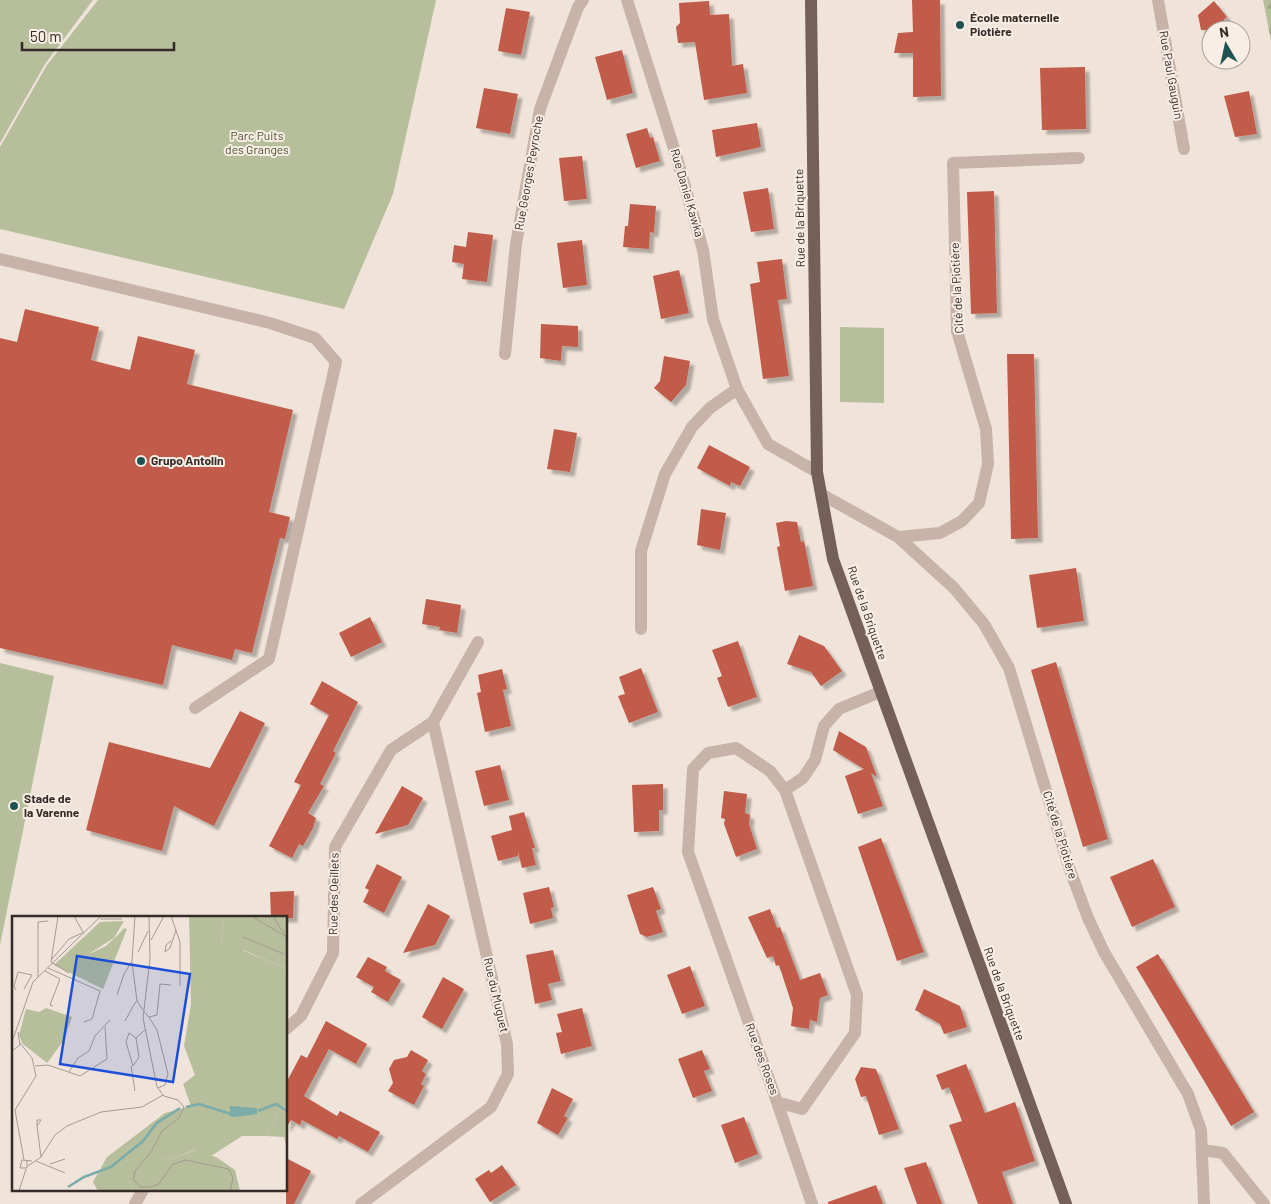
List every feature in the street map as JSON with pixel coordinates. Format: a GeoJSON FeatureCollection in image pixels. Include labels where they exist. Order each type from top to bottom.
{"type":"FeatureCollection","features":[{"type":"Feature","properties":{"kind":"main road","name":"Rue de la Briquette"},"geometry":{"type":"LineString","coordinates":[[811,0],[817,472],[833,559],[1066,1204]]}},
{"type":"Feature","properties":{"kind":"street","name":"Rue Georges Peyroche"},"geometry":{"type":"LineString","coordinates":[[505,354],[516,244],[540,109],[578,7],[583,0]]}},
{"type":"Feature","properties":{"kind":"street","name":"Rue Daniel Kawka"},"geometry":{"type":"LineString","coordinates":[[627,0],[676,155],[700,241],[713,319],[737,389],[768,444],[817,472]]}},
{"type":"Feature","properties":{"kind":"street","name":"Rue Paul Gauguin"},"geometry":{"type":"LineString","coordinates":[[1158,0],[1184,149]]}},
{"type":"Feature","properties":{"kind":"street","name":"Cité de la Piotière"},"geometry":{"type":"LineString","coordinates":[[898,537],[940,533],[962,521],[979,503],[988,464],[986,429],[956,331],[952,163],[1079,158]]}},
{"type":"Feature","properties":{"kind":"street"},"geometry":{"type":"LineString","coordinates":[[0,260],[270,323],[315,338],[336,362],[270,659],[195,708]]}},
{"type":"Feature","properties":{"kind":"street"},"geometry":{"type":"LineString","coordinates":[[641,629],[641,550],[665,474],[692,427],[710,408],[737,389]]}},
{"type":"Feature","properties":{"kind":"street","name":"Cité de la Piotière"},"geometry":{"type":"LineString","coordinates":[[821,494],[898,537],[954,588],[978,616],[1009,668],[1070,870],[1088,918],[1104,952],[1188,1094],[1201,1130],[1204,1204]]}},
{"type":"Feature","properties":{"kind":"street"},"geometry":{"type":"LineString","coordinates":[[433,722],[478,642]]}},
{"type":"Feature","properties":{"kind":"street"},"geometry":{"type":"LineString","coordinates":[[785,790],[803,778],[815,760],[824,726],[839,709],[880,692]]}},
{"type":"Feature","properties":{"kind":"street","name":"Rue des Oeillets"},"geometry":{"type":"LineString","coordinates":[[288,1026],[300,1016],[333,953],[335,847],[391,750],[433,722]]}},
{"type":"Feature","properties":{"kind":"street","name":"Rue du Muguet"},"geometry":{"type":"LineString","coordinates":[[361,1204],[491,1107],[508,1074],[507,1044],[433,722]]}},
{"type":"Feature","properties":{"kind":"street","name":"Rue des Roses"},"geometry":{"type":"LineString","coordinates":[[736,748],[770,770],[785,790],[857,995],[855,1033],[802,1109],[777,1102],[688,852],[693,769],[708,753],[736,748]]}},
{"type":"Feature","properties":{"kind":"street"},"geometry":{"type":"LineString","coordinates":[[777,1102],[812,1204]]}},
{"type":"Feature","properties":{"kind":"street"},"geometry":{"type":"LineString","coordinates":[[1202,1150],[1223,1153],[1264,1204]]}},
{"type":"Feature","properties":{"kind":"street"},"geometry":{"type":"LineString","coordinates":[[135,1204],[142,1192]]}},
{"type":"Feature","properties":{"kind":"green space"},"geometry":{"type":"Polygon","coordinates":[[[0,0],[93,0],[45,64],[0,143],[0,0]]]}},
{"type":"Feature","properties":{"kind":"green space","name":"Parc Puits des Granges"},"geometry":{"type":"Polygon","coordinates":[[[98,0],[436,0],[393,194],[344,309],[0,229],[0,147],[47,65],[98,0]]]}},
{"type":"Feature","properties":{"kind":"green space"},"geometry":{"type":"Polygon","coordinates":[[[1263,0],[1271,0],[1271,41],[1263,0]]]}},
{"type":"Feature","properties":{"kind":"green space"},"geometry":{"type":"Polygon","coordinates":[[[840,327],[884,328],[884,403],[840,402],[840,327]]]}},
{"type":"Feature","properties":{"kind":"green space","name":"Stade de la Varenne"},"geometry":{"type":"Polygon","coordinates":[[[0,663],[54,676],[0,945],[0,663]]]}},
{"type":"Feature","properties":{"kind":"building"},"geometry":{"type":"Polygon","coordinates":[[[912,0],[940,0],[941,96],[913,97],[913,53],[894,53],[898,33],[913,32],[912,0]]]}},
{"type":"Feature","properties":{"kind":"building"},"geometry":{"type":"Polygon","coordinates":[[[709,1],[710,15],[729,14],[732,66],[743,64],[747,93],[704,100],[695,42],[678,43],[676,27],[680,23],[679,3],[709,1]]]}},
{"type":"Feature","properties":{"kind":"building"},"geometry":{"type":"Polygon","coordinates":[[[1214,1],[1227,17],[1224,20],[1201,20],[1201,30],[1198,15],[1214,1]]]}},
{"type":"Feature","properties":{"kind":"building"},"geometry":{"type":"Polygon","coordinates":[[[506,8],[530,12],[521,55],[498,51],[506,8]]]}},
{"type":"Feature","properties":{"kind":"building"},"geometry":{"type":"Polygon","coordinates":[[[622,50],[633,93],[607,100],[595,57],[622,50]]]}},
{"type":"Feature","properties":{"kind":"building"},"geometry":{"type":"Polygon","coordinates":[[[1085,67],[1086,129],[1042,130],[1040,68],[1085,67]]]}},
{"type":"Feature","properties":{"kind":"building"},"geometry":{"type":"Polygon","coordinates":[[[484,88],[518,94],[510,134],[476,128],[484,88]]]}},
{"type":"Feature","properties":{"kind":"building"},"geometry":{"type":"Polygon","coordinates":[[[1249,91],[1257,134],[1235,137],[1224,96],[1249,91]]]}},
{"type":"Feature","properties":{"kind":"building"},"geometry":{"type":"Polygon","coordinates":[[[757,123],[761,147],[716,157],[712,130],[757,123]]]}},
{"type":"Feature","properties":{"kind":"building"},"geometry":{"type":"Polygon","coordinates":[[[647,128],[650,138],[653,137],[660,161],[636,168],[626,134],[647,128]]]}},
{"type":"Feature","properties":{"kind":"building"},"geometry":{"type":"Polygon","coordinates":[[[582,156],[587,199],[564,201],[559,158],[582,156]]]}},
{"type":"Feature","properties":{"kind":"building"},"geometry":{"type":"Polygon","coordinates":[[[768,188],[774,229],[751,232],[743,192],[768,188]]]}},
{"type":"Feature","properties":{"kind":"building"},"geometry":{"type":"Polygon","coordinates":[[[994,191],[997,313],[971,314],[967,192],[994,191]]]}},
{"type":"Feature","properties":{"kind":"building"},"geometry":{"type":"Polygon","coordinates":[[[630,204],[656,206],[654,233],[650,232],[649,249],[623,247],[625,226],[628,226],[630,204]]]}},
{"type":"Feature","properties":{"kind":"building"},"geometry":{"type":"Polygon","coordinates":[[[468,232],[493,235],[487,282],[462,279],[464,264],[452,262],[454,245],[466,247],[468,232]]]}},
{"type":"Feature","properties":{"kind":"building"},"geometry":{"type":"Polygon","coordinates":[[[582,240],[587,285],[563,288],[557,243],[582,240]]]}},
{"type":"Feature","properties":{"kind":"building"},"geometry":{"type":"Polygon","coordinates":[[[782,259],[787,299],[778,300],[789,376],[763,379],[750,284],[760,282],[757,262],[782,259]]]}},
{"type":"Feature","properties":{"kind":"building"},"geometry":{"type":"Polygon","coordinates":[[[679,270],[689,313],[661,319],[653,276],[679,270]]]}},
{"type":"Feature","properties":{"kind":"building","name":"Grupo Antolin"},"geometry":{"type":"Polygon","coordinates":[[[25,309],[99,327],[91,360],[130,370],[138,336],[195,350],[187,384],[293,410],[269,512],[290,517],[285,539],[280,538],[252,653],[235,649],[232,660],[172,645],[163,685],[0,648],[0,338],[17,342],[25,309]]]}},
{"type":"Feature","properties":{"kind":"building"},"geometry":{"type":"Polygon","coordinates":[[[541,324],[578,326],[578,347],[562,346],[561,361],[540,358],[541,324]]]}},
{"type":"Feature","properties":{"kind":"building"},"geometry":{"type":"Polygon","coordinates":[[[1007,354],[1034,354],[1038,538],[1011,539],[1007,354]]]}},
{"type":"Feature","properties":{"kind":"building"},"geometry":{"type":"Polygon","coordinates":[[[664,356],[690,361],[686,385],[671,402],[654,388],[660,381],[664,356]]]}},
{"type":"Feature","properties":{"kind":"building"},"geometry":{"type":"Polygon","coordinates":[[[554,429],[577,433],[570,472],[547,469],[554,429]]]}},
{"type":"Feature","properties":{"kind":"building"},"geometry":{"type":"Polygon","coordinates":[[[709,445],[750,467],[740,486],[731,482],[730,486],[697,468],[709,445]]]}},
{"type":"Feature","properties":{"kind":"building"},"geometry":{"type":"Polygon","coordinates":[[[701,509],[726,513],[720,550],[697,545],[701,509]]]}},
{"type":"Feature","properties":{"kind":"building"},"geometry":{"type":"Polygon","coordinates":[[[786,521],[797,522],[801,542],[804,541],[813,586],[785,591],[777,547],[780,546],[776,523],[786,521]]]}},
{"type":"Feature","properties":{"kind":"building"},"geometry":{"type":"Polygon","coordinates":[[[1076,568],[1084,621],[1037,628],[1029,575],[1076,568]]]}},
{"type":"Feature","properties":{"kind":"building"},"geometry":{"type":"Polygon","coordinates":[[[426,599],[461,605],[457,633],[439,630],[440,627],[422,624],[426,599]]]}},
{"type":"Feature","properties":{"kind":"building"},"geometry":{"type":"Polygon","coordinates":[[[370,617],[382,642],[351,657],[339,633],[370,617]]]}},
{"type":"Feature","properties":{"kind":"building"},"geometry":{"type":"Polygon","coordinates":[[[799,635],[824,646],[842,671],[821,686],[811,672],[787,664],[799,635]]]}},
{"type":"Feature","properties":{"kind":"building"},"geometry":{"type":"Polygon","coordinates":[[[738,641],[757,697],[728,707],[717,678],[722,676],[712,650],[738,641]]]}},
{"type":"Feature","properties":{"kind":"building"},"geometry":{"type":"Polygon","coordinates":[[[1056,662],[1108,839],[1083,847],[1031,670],[1056,662]]]}},
{"type":"Feature","properties":{"kind":"building"},"geometry":{"type":"Polygon","coordinates":[[[641,668],[658,712],[629,723],[618,696],[625,694],[619,677],[641,668]]]}},
{"type":"Feature","properties":{"kind":"building"},"geometry":{"type":"Polygon","coordinates":[[[502,669],[507,689],[503,690],[511,726],[485,732],[477,693],[481,692],[478,675],[502,669]]]}},
{"type":"Feature","properties":{"kind":"building"},"geometry":{"type":"Polygon","coordinates":[[[322,681],[358,702],[333,751],[336,753],[320,784],[324,786],[308,813],[316,818],[313,828],[303,846],[299,844],[292,858],[269,846],[301,785],[294,782],[329,715],[310,704],[322,681]]]}},
{"type":"Feature","properties":{"kind":"building"},"geometry":{"type":"Polygon","coordinates":[[[240,711],[265,723],[214,826],[174,806],[162,851],[86,830],[109,742],[210,768],[240,711]]]}},
{"type":"Feature","properties":{"kind":"building"},"geometry":{"type":"Polygon","coordinates":[[[839,731],[866,747],[877,777],[871,773],[883,806],[858,814],[845,776],[864,769],[833,750],[839,731]]]}},
{"type":"Feature","properties":{"kind":"building"},"geometry":{"type":"Polygon","coordinates":[[[500,765],[509,800],[484,806],[475,771],[500,765]]]}},
{"type":"Feature","properties":{"kind":"building"},"geometry":{"type":"Polygon","coordinates":[[[663,784],[663,810],[659,810],[659,831],[634,832],[632,785],[663,784]]]}},
{"type":"Feature","properties":{"kind":"building"},"geometry":{"type":"Polygon","coordinates":[[[402,786],[423,798],[408,825],[375,834],[402,786]]]}},
{"type":"Feature","properties":{"kind":"building"},"geometry":{"type":"Polygon","coordinates":[[[724,791],[747,794],[745,813],[750,815],[749,824],[757,849],[736,857],[724,824],[725,819],[721,818],[724,791]]]}},
{"type":"Feature","properties":{"kind":"building"},"geometry":{"type":"Polygon","coordinates":[[[524,812],[535,848],[532,848],[536,865],[522,868],[518,852],[518,856],[498,861],[491,836],[512,830],[509,816],[524,812]]]}},
{"type":"Feature","properties":{"kind":"building"},"geometry":{"type":"Polygon","coordinates":[[[881,838],[924,952],[897,961],[858,847],[881,838]]]}},
{"type":"Feature","properties":{"kind":"building"},"geometry":{"type":"Polygon","coordinates":[[[1153,859],[1175,907],[1132,927],[1110,877],[1153,859]]]}},
{"type":"Feature","properties":{"kind":"building"},"geometry":{"type":"Polygon","coordinates":[[[377,864],[402,877],[384,913],[363,902],[369,890],[365,888],[377,864]]]}},
{"type":"Feature","properties":{"kind":"building"},"geometry":{"type":"Polygon","coordinates":[[[549,887],[554,907],[551,908],[553,918],[530,924],[523,893],[549,887]]]}},
{"type":"Feature","properties":{"kind":"building"},"geometry":{"type":"Polygon","coordinates":[[[653,887],[661,909],[656,911],[663,932],[647,937],[640,934],[627,895],[653,887]]]}},
{"type":"Feature","properties":{"kind":"building"},"geometry":{"type":"Polygon","coordinates":[[[294,891],[293,918],[288,918],[288,916],[271,916],[270,892],[294,891]]]}},
{"type":"Feature","properties":{"kind":"building"},"geometry":{"type":"Polygon","coordinates":[[[428,904],[450,916],[435,945],[403,953],[428,904]]]}},
{"type":"Feature","properties":{"kind":"building"},"geometry":{"type":"Polygon","coordinates":[[[770,909],[777,928],[780,927],[800,980],[820,973],[828,995],[820,998],[817,1022],[810,1020],[809,1029],[791,1026],[793,1008],[779,965],[776,966],[773,956],[767,958],[748,917],[770,909]]]}},
{"type":"Feature","properties":{"kind":"building"},"geometry":{"type":"Polygon","coordinates":[[[553,950],[561,981],[548,984],[552,1000],[535,1004],[526,955],[553,950]]]}},
{"type":"Feature","properties":{"kind":"building"},"geometry":{"type":"Polygon","coordinates":[[[1158,954],[1254,1112],[1231,1126],[1136,967],[1158,954]]]}},
{"type":"Feature","properties":{"kind":"building"},"geometry":{"type":"Polygon","coordinates":[[[368,957],[387,967],[385,971],[401,980],[388,1002],[371,992],[374,987],[356,977],[368,957]]]}},
{"type":"Feature","properties":{"kind":"building"},"geometry":{"type":"Polygon","coordinates":[[[690,966],[705,1006],[682,1014],[667,975],[690,966]]]}},
{"type":"Feature","properties":{"kind":"building"},"geometry":{"type":"Polygon","coordinates":[[[443,977],[464,989],[442,1029],[422,1017],[443,977]]]}},
{"type":"Feature","properties":{"kind":"building"},"geometry":{"type":"Polygon","coordinates":[[[924,989],[960,1006],[967,1027],[944,1034],[940,1024],[915,1010],[924,989]]]}},
{"type":"Feature","properties":{"kind":"building"},"geometry":{"type":"Polygon","coordinates":[[[582,1008],[592,1046],[561,1054],[556,1033],[562,1032],[557,1014],[582,1008]]]}},
{"type":"Feature","properties":{"kind":"building"},"geometry":{"type":"Polygon","coordinates":[[[326,1021],[367,1044],[356,1064],[329,1049],[304,1096],[337,1116],[340,1111],[380,1132],[368,1152],[339,1136],[337,1139],[302,1120],[300,1125],[291,1120],[288,1125],[288,1079],[301,1055],[307,1058],[326,1021]]]}},
{"type":"Feature","properties":{"kind":"building"},"geometry":{"type":"Polygon","coordinates":[[[411,1050],[428,1060],[422,1071],[426,1074],[421,1084],[424,1086],[414,1105],[388,1091],[393,1083],[389,1069],[394,1060],[407,1057],[411,1050]]]}},
{"type":"Feature","properties":{"kind":"building"},"geometry":{"type":"Polygon","coordinates":[[[702,1050],[710,1069],[704,1071],[712,1091],[693,1098],[678,1059],[702,1050]]]}},
{"type":"Feature","properties":{"kind":"building"},"geometry":{"type":"Polygon","coordinates":[[[966,1064],[985,1113],[1015,1102],[1035,1161],[1002,1172],[1013,1204],[978,1204],[949,1125],[962,1121],[949,1087],[942,1090],[936,1075],[966,1064]]]}},
{"type":"Feature","properties":{"kind":"building"},"geometry":{"type":"Polygon","coordinates":[[[861,1067],[876,1069],[899,1129],[879,1135],[866,1096],[861,1097],[855,1079],[861,1067]]]}},
{"type":"Feature","properties":{"kind":"building"},"geometry":{"type":"Polygon","coordinates":[[[552,1088],[573,1099],[564,1116],[568,1118],[558,1135],[537,1123],[552,1088]]]}},
{"type":"Feature","properties":{"kind":"building"},"geometry":{"type":"Polygon","coordinates":[[[744,1117],[758,1154],[735,1163],[721,1125],[744,1117]]]}},
{"type":"Feature","properties":{"kind":"building"},"geometry":{"type":"Polygon","coordinates":[[[288,1159],[311,1171],[294,1204],[286,1204],[288,1159]]]}},
{"type":"Feature","properties":{"kind":"building"},"geometry":{"type":"Polygon","coordinates":[[[926,1162],[942,1204],[917,1204],[904,1168],[926,1162]]]}},
{"type":"Feature","properties":{"kind":"building"},"geometry":{"type":"Polygon","coordinates":[[[502,1165],[516,1185],[490,1202],[475,1179],[489,1170],[491,1173],[502,1165]]]}},
{"type":"Feature","properties":{"kind":"building"},"geometry":{"type":"Polygon","coordinates":[[[876,1185],[883,1204],[828,1204],[828,1202],[876,1185]]]}},
{"type":"Feature","properties":{"kind":"place","name":"École maternelle Piotière"},"geometry":{"type":"Point","coordinates":[960,25]}},
{"type":"Feature","properties":{"kind":"place","name":"Grupo Antolin"},"geometry":{"type":"Point","coordinates":[141,461]}},
{"type":"Feature","properties":{"kind":"place","name":"Stade de la Varenne"},"geometry":{"type":"Point","coordinates":[14,806]}}]}
